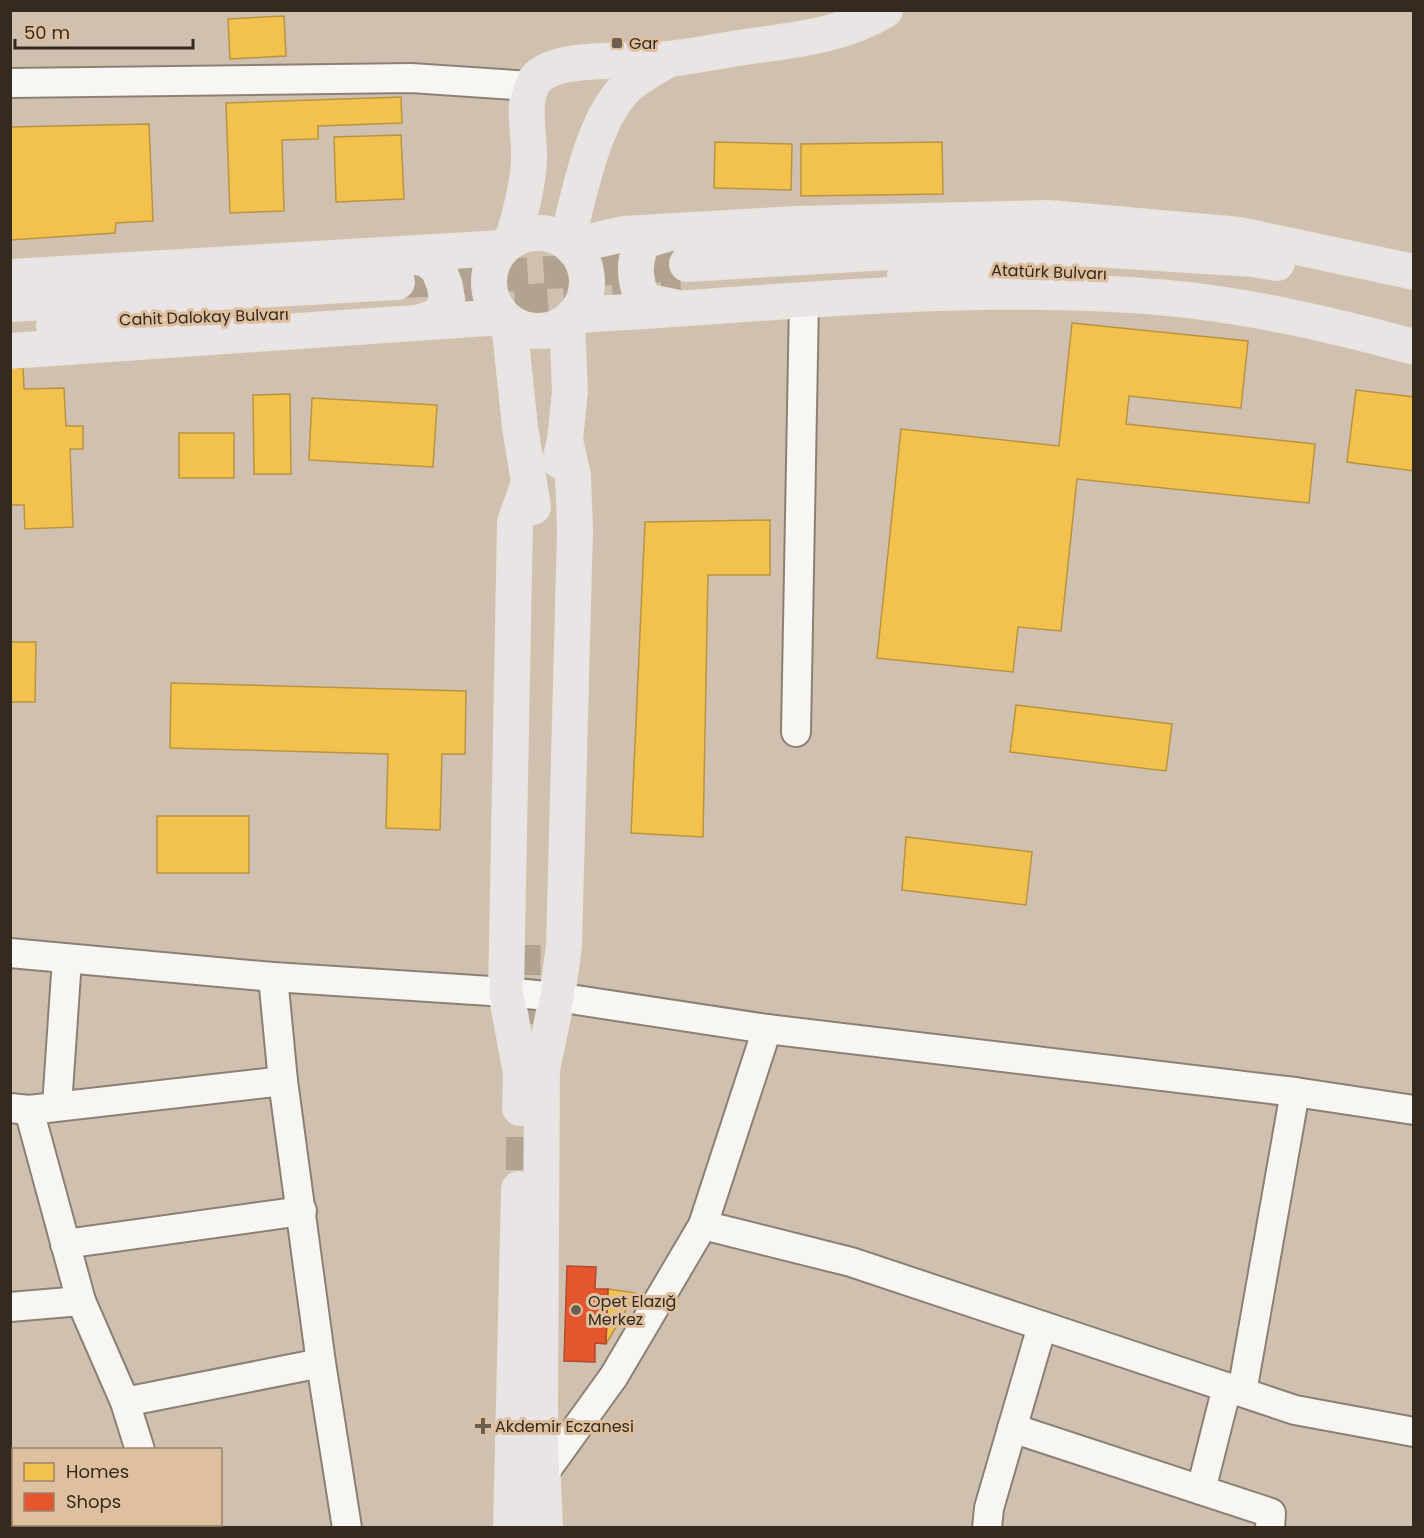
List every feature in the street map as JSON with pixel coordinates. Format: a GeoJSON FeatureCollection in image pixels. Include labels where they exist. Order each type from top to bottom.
{"type":"FeatureCollection","features":[{"type":"Feature","properties":{"kind":"main road"},"geometry":{"type":"LineString","coordinates":[[10,351],[404,292],[508,244],[527,181],[528,104],[531,86],[538,77],[549,70],[564,65],[594,62],[669,59],[813,37],[843,30],[885,10]]}},
{"type":"Feature","properties":{"kind":"main road"},"geometry":{"type":"LineString","coordinates":[[569,244],[587,163],[598,132],[613,104],[629,85],[669,59]]}},
{"type":"Feature","properties":{"kind":"main road"},"geometry":{"type":"LineString","coordinates":[[569,244],[623,234],[795,224],[1049,218],[1240,235],[1413,272]]}},
{"type":"Feature","properties":{"kind":"main road"},"geometry":{"type":"LineString","coordinates":[[674,231],[644,241],[638,251],[636,284],[643,301],[660,305],[685,288]]}},
{"type":"Feature","properties":{"kind":"main road"},"geometry":{"type":"LineString","coordinates":[[506,319],[528,486],[537,525],[533,945],[558,472],[565,440],[570,392],[570,318],[584,301],[587,285],[585,269],[579,254],[569,244],[552,234],[536,232],[519,236],[494,257],[489,272],[488,288],[493,304],[506,319],[515,326],[531,331],[546,331],[570,318],[685,288],[804,301],[969,293],[1078,293],[1169,298],[1267,311],[1413,347]]}},
{"type":"Feature","properties":{"kind":"main road","name":"Atatürk Bulvarı"},"geometry":{"type":"LineString","coordinates":[[685,288],[976,247],[1093,249],[1253,259],[1348,276],[1413,293]]}},
{"type":"Feature","properties":{"kind":"main road","name":"Atatürk Bulvarı"},"geometry":{"type":"LineString","coordinates":[[685,288],[815,282],[959,270],[1119,274],[1275,293],[1413,324]]}},
{"type":"Feature","properties":{"kind":"main road"},"geometry":{"type":"LineString","coordinates":[[10,277],[404,292],[506,319]]}},
{"type":"Feature","properties":{"kind":"main road","name":"Cahit Dalokay Bulvarı"},"geometry":{"type":"LineString","coordinates":[[10,304],[404,292]]}},
{"type":"Feature","properties":{"kind":"main road","name":"Cahit Dalokay Bulvarı"},"geometry":{"type":"LineString","coordinates":[[10,330],[404,292]]}},
{"type":"Feature","properties":{"kind":"main road"},"geometry":{"type":"LineString","coordinates":[[545,1527],[540,1410],[542,1070],[557,997],[564,946],[575,530],[573,476],[565,440]]}},
{"type":"Feature","properties":{"kind":"main road"},"geometry":{"type":"LineString","coordinates":[[511,1527],[521,1074],[506,992],[515,522],[528,486]]}},
{"type":"Feature","properties":{"kind":"street"},"geometry":{"type":"LineString","coordinates":[[10,83],[411,78],[531,86]]}},
{"type":"Feature","properties":{"kind":"street"},"geometry":{"type":"LineString","coordinates":[[796,732],[804,301]]}},
{"type":"Feature","properties":{"kind":"street"},"geometry":{"type":"LineString","coordinates":[[10,953],[273,977],[557,997],[767,1029],[1295,1092],[1410,1108]]}},
{"type":"Feature","properties":{"kind":"street"},"geometry":{"type":"LineString","coordinates":[[57,1106],[67,959]]}},
{"type":"Feature","properties":{"kind":"street"},"geometry":{"type":"LineString","coordinates":[[273,977],[283,1080],[321,1363],[347,1527]]}},
{"type":"Feature","properties":{"kind":"street"},"geometry":{"type":"LineString","coordinates":[[542,1476],[614,1376],[703,1225],[767,1029]]}},
{"type":"Feature","properties":{"kind":"street"},"geometry":{"type":"LineString","coordinates":[[141,1448],[125,1402],[81,1301],[65,1244],[20,1109],[283,1080]]}},
{"type":"Feature","properties":{"kind":"street"},"geometry":{"type":"LineString","coordinates":[[1201,1490],[1234,1389],[1295,1092]]}},
{"type":"Feature","properties":{"kind":"street"},"geometry":{"type":"LineString","coordinates":[[65,1244],[302,1211]]}},
{"type":"Feature","properties":{"kind":"street"},"geometry":{"type":"LineString","coordinates":[[703,1225],[851,1262],[1296,1410],[1413,1432]]}},
{"type":"Feature","properties":{"kind":"street"},"geometry":{"type":"LineString","coordinates":[[10,1307],[81,1301]]}},
{"type":"Feature","properties":{"kind":"street"},"geometry":{"type":"LineString","coordinates":[[987,1527],[989,1508],[1042,1326]]}},
{"type":"Feature","properties":{"kind":"street"},"geometry":{"type":"LineString","coordinates":[[125,1402],[321,1363]]}},
{"type":"Feature","properties":{"kind":"street"},"geometry":{"type":"LineString","coordinates":[[1012,1428],[1271,1513],[1270,1527]]}},
{"type":"Feature","properties":{"kind":"building: Homes"},"geometry":{"type":"Polygon","coordinates":[[[284,16],[286,56],[230,59],[228,19],[284,16]]]}},
{"type":"Feature","properties":{"kind":"building: Homes"},"geometry":{"type":"Polygon","coordinates":[[[401,97],[402,123],[318,126],[318,139],[282,140],[284,211],[230,213],[226,103],[401,97]]]}},
{"type":"Feature","properties":{"kind":"building: Homes"},"geometry":{"type":"Polygon","coordinates":[[[149,124],[153,221],[116,223],[115,233],[10,240],[10,127],[149,124]]]}},
{"type":"Feature","properties":{"kind":"building: Homes"},"geometry":{"type":"Polygon","coordinates":[[[401,135],[404,199],[336,202],[334,137],[401,135]]]}},
{"type":"Feature","properties":{"kind":"building: Homes"},"geometry":{"type":"Polygon","coordinates":[[[715,142],[792,144],[791,190],[714,188],[715,142]]]}},
{"type":"Feature","properties":{"kind":"building: Homes"},"geometry":{"type":"Polygon","coordinates":[[[942,142],[943,194],[801,196],[801,144],[942,142]]]}},
{"type":"Feature","properties":{"kind":"building: Homes"},"geometry":{"type":"Polygon","coordinates":[[[1072,323],[1248,341],[1241,408],[1129,396],[1126,424],[1315,444],[1309,503],[1077,479],[1061,631],[1018,627],[1013,672],[877,658],[901,429],[1059,446],[1072,323]]]}},
{"type":"Feature","properties":{"kind":"building: Homes"},"geometry":{"type":"Polygon","coordinates":[[[10,368],[23,368],[24,389],[64,388],[66,426],[83,426],[83,449],[70,449],[73,527],[25,529],[24,505],[10,505],[10,368]]]}},
{"type":"Feature","properties":{"kind":"building: Homes"},"geometry":{"type":"Polygon","coordinates":[[[1356,390],[1414,397],[1414,471],[1347,462],[1356,390]]]}},
{"type":"Feature","properties":{"kind":"building: Homes"},"geometry":{"type":"Polygon","coordinates":[[[290,394],[291,474],[254,474],[253,395],[290,394]]]}},
{"type":"Feature","properties":{"kind":"building: Homes"},"geometry":{"type":"Polygon","coordinates":[[[312,398],[437,405],[433,467],[309,460],[312,398]]]}},
{"type":"Feature","properties":{"kind":"building: Homes"},"geometry":{"type":"Polygon","coordinates":[[[179,433],[234,433],[234,478],[179,478],[179,433]]]}},
{"type":"Feature","properties":{"kind":"building: Homes"},"geometry":{"type":"Polygon","coordinates":[[[770,520],[770,575],[708,575],[703,837],[631,833],[645,522],[770,520]]]}},
{"type":"Feature","properties":{"kind":"building: Homes"},"geometry":{"type":"Polygon","coordinates":[[[10,642],[36,642],[35,702],[10,702],[10,642]]]}},
{"type":"Feature","properties":{"kind":"building: Homes"},"geometry":{"type":"Polygon","coordinates":[[[171,683],[466,691],[465,754],[442,754],[440,830],[386,828],[388,754],[170,748],[171,683]]]}},
{"type":"Feature","properties":{"kind":"building: Homes"},"geometry":{"type":"Polygon","coordinates":[[[1016,705],[1172,724],[1166,771],[1010,752],[1016,705]]]}},
{"type":"Feature","properties":{"kind":"building: Homes"},"geometry":{"type":"Polygon","coordinates":[[[157,816],[249,816],[249,873],[157,873],[157,816]]]}},
{"type":"Feature","properties":{"kind":"building: Homes"},"geometry":{"type":"Polygon","coordinates":[[[906,837],[1032,852],[1026,905],[902,890],[906,837]]]}},
{"type":"Feature","properties":{"kind":"building: Homes"},"geometry":{"type":"Polygon","coordinates":[[[608,1289],[636,1293],[606,1344],[608,1289]]]}},
{"type":"Feature","properties":{"kind":"building: Shops"},"geometry":{"type":"Polygon","coordinates":[[[567,1266],[596,1267],[595,1289],[608,1289],[606,1344],[595,1343],[595,1362],[564,1361],[567,1266]]]}},
{"type":"Feature","properties":{"kind":"tunnel"},"geometry":{"type":"LineString","coordinates":[[397,282],[687,264]]}},
{"type":"Feature","properties":{"kind":"tunnel"},"geometry":{"type":"LineString","coordinates":[[466,305],[681,290]]}},
{"type":"Feature","properties":{"kind":"tunnel"},"geometry":{"type":"LineString","coordinates":[[524,945],[524,1024]]}},
{"type":"Feature","properties":{"kind":"tunnel"},"geometry":{"type":"LineString","coordinates":[[522,1219],[523,1079]]}},
{"type":"Feature","properties":{"kind":"place","name":"Gar"},"geometry":{"type":"Point","coordinates":[617,43]}},
{"type":"Feature","properties":{"kind":"place","name":"Opet Elazığ Merkez"},"geometry":{"type":"Point","coordinates":[576,1310]}},
{"type":"Feature","properties":{"kind":"place","name":"Akdemir Eczanesi"},"geometry":{"type":"Point","coordinates":[483,1426]}}]}
